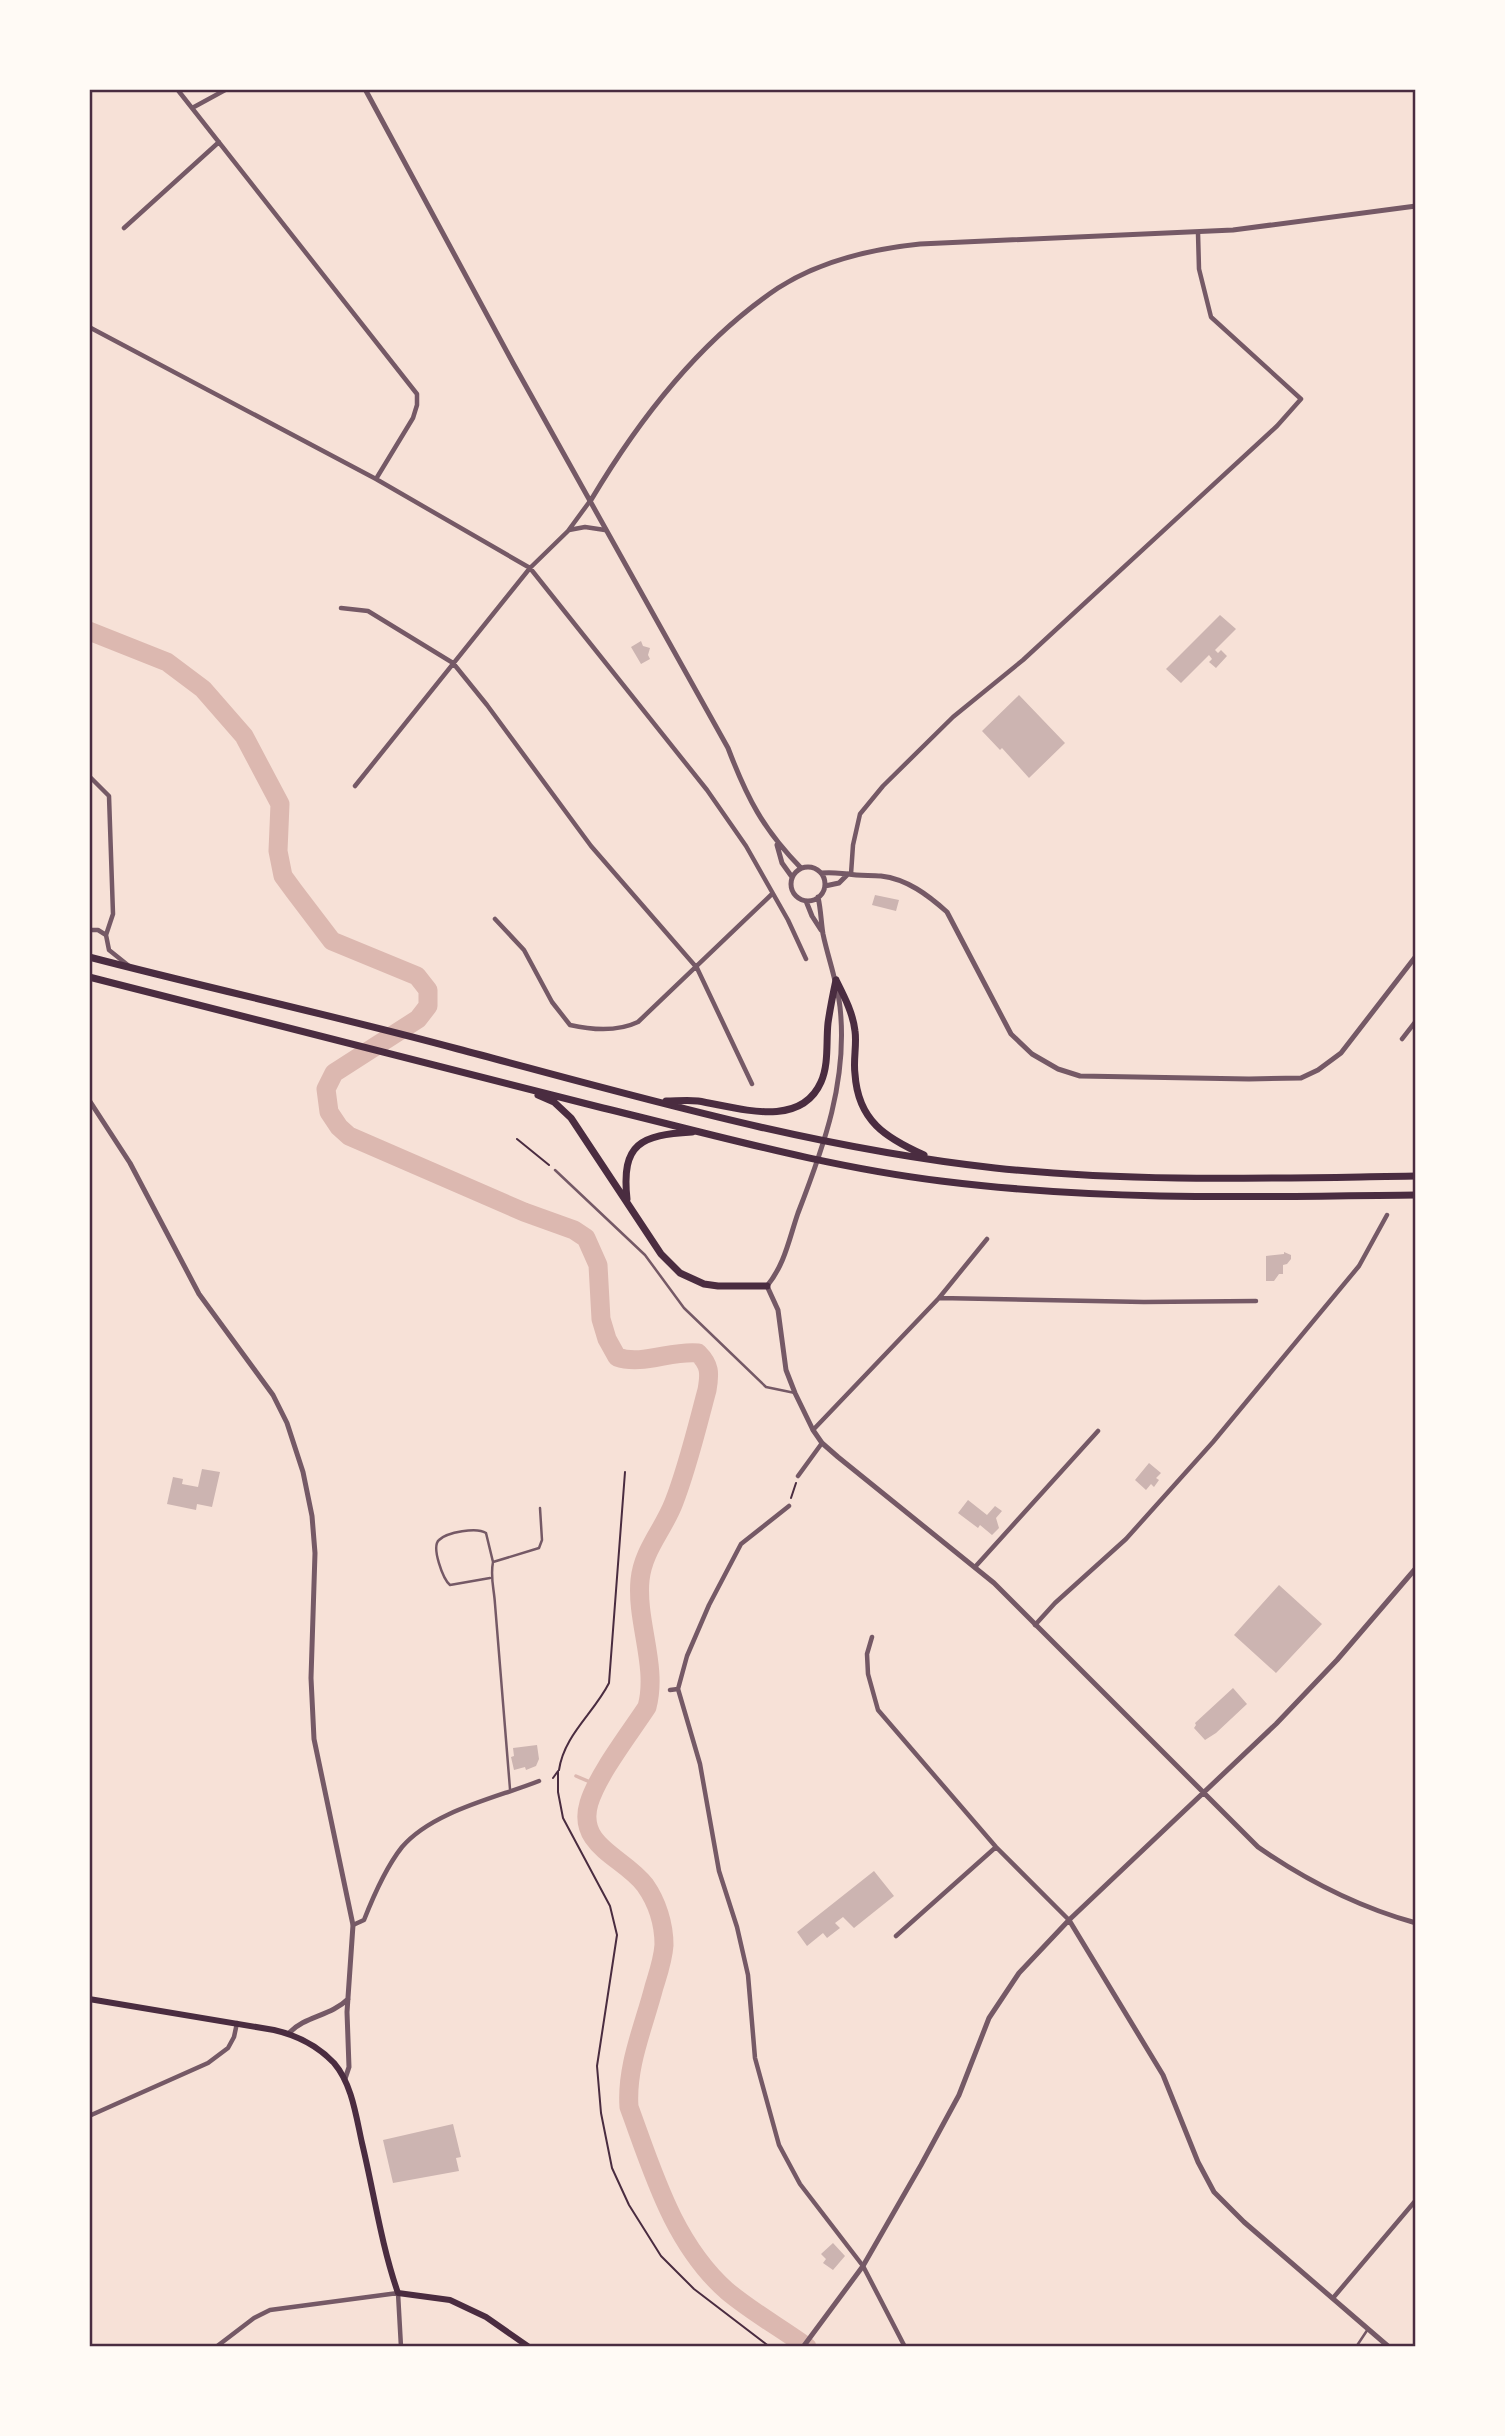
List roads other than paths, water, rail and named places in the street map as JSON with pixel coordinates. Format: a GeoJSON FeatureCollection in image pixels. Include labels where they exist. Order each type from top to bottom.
{"type":"FeatureCollection","features":[{"type":"Feature","properties":{"kind":"main road"},"geometry":{"type":"LineString","coordinates":[[89,957],[336,1016],[655,1101],[842,1145],[993,1168],[1110,1177],[1416,1176]]}},
{"type":"Feature","properties":{"kind":"main road"},"geometry":{"type":"LineString","coordinates":[[89,977],[699,1132],[841,1165],[940,1181],[1097,1196],[1232,1198],[1416,1195]]}},
{"type":"Feature","properties":{"kind":"main road"},"geometry":{"type":"LineString","coordinates":[[655,1101],[694,1101],[767,1113],[794,1108],[813,1094],[821,1083],[836,980]]}},
{"type":"Feature","properties":{"kind":"main road"},"geometry":{"type":"LineString","coordinates":[[836,980],[848,1005],[855,1029],[854,1073],[863,1105],[874,1124],[893,1141],[935,1160]]}},
{"type":"Feature","properties":{"kind":"main road"},"geometry":{"type":"LineString","coordinates":[[521,1087],[554,1102],[571,1118],[661,1254],[680,1273],[691,1280],[718,1286],[767,1286]]}},
{"type":"Feature","properties":{"kind":"main road"},"geometry":{"type":"LineString","coordinates":[[627,1200],[627,1164],[638,1146],[660,1134],[699,1132]]}},
{"type":"Feature","properties":{"kind":"main road"},"geometry":{"type":"LineString","coordinates":[[89,1998],[289,2034],[320,2050],[345,2079],[358,2123],[387,2260],[398,2293],[450,2300],[486,2317],[529,2347]]}},
{"type":"Feature","properties":{"kind":"street"},"geometry":{"type":"LineString","coordinates":[[177,89],[194,107],[417,394],[413,418],[376,479]]}},
{"type":"Feature","properties":{"kind":"street"},"geometry":{"type":"LineString","coordinates":[[194,107],[227,89]]}},
{"type":"Feature","properties":{"kind":"street"},"geometry":{"type":"LineString","coordinates":[[365,89],[605,530],[694,687],[727,748],[742,785],[776,842],[801,868]]}},
{"type":"Feature","properties":{"kind":"street"},"geometry":{"type":"LineString","coordinates":[[124,228],[219,142]]}},
{"type":"Feature","properties":{"kind":"street"},"geometry":{"type":"LineString","coordinates":[[355,786],[530,568],[568,531],[630,437],[656,404],[698,357],[779,287],[848,257],[887,248],[1198,233],[1416,206]]}},
{"type":"Feature","properties":{"kind":"street"},"geometry":{"type":"LineString","coordinates":[[806,901],[818,897],[825,886],[839,883],[850,874],[860,814],[883,786],[953,717],[1049,636],[1277,426],[1301,399],[1211,317],[1199,270],[1198,233]]}},
{"type":"Feature","properties":{"kind":"street"},"geometry":{"type":"LineString","coordinates":[[89,327],[376,479],[530,568],[707,790],[746,846],[806,958]]}},
{"type":"Feature","properties":{"kind":"street"},"geometry":{"type":"LineString","coordinates":[[568,531],[576,527],[605,530]]}},
{"type":"Feature","properties":{"kind":"street"},"geometry":{"type":"LineString","coordinates":[[341,608],[368,611],[453,663],[591,846],[697,968],[752,1084]]}},
{"type":"Feature","properties":{"kind":"street"},"geometry":{"type":"LineString","coordinates":[[89,776],[109,796],[113,914],[106,935],[109,950],[133,968]]}},
{"type":"Feature","properties":{"kind":"street"},"geometry":{"type":"LineString","coordinates":[[776,842],[782,863],[792,877]]}},
{"type":"Feature","properties":{"kind":"street"},"geometry":{"type":"LineString","coordinates":[[823,933],[811,916],[806,901],[793,892],[790,882],[801,868],[814,868],[821,873],[825,886]]}},
{"type":"Feature","properties":{"kind":"street"},"geometry":{"type":"LineString","coordinates":[[821,873],[837,871],[884,876],[919,889],[934,900],[947,912],[1011,1034],[1032,1054],[1058,1069],[1080,1076],[1301,1078],[1318,1070],[1341,1053],[1416,956]]}},
{"type":"Feature","properties":{"kind":"street"},"geometry":{"type":"LineString","coordinates":[[495,919],[524,950],[552,1002],[570,1025],[588,1029],[629,1026],[638,1022],[697,968],[772,894]]}},
{"type":"Feature","properties":{"kind":"street"},"geometry":{"type":"LineString","coordinates":[[818,897],[823,933],[836,980],[842,1023],[838,1091],[812,1182],[781,1265],[767,1286],[778,1310],[786,1370],[813,1430],[822,1443],[994,1583],[1203,1795],[1258,1847],[1291,1870],[1342,1898],[1416,1923]]}},
{"type":"Feature","properties":{"kind":"street"},"geometry":{"type":"LineString","coordinates":[[89,930],[98,930],[106,935]]}},
{"type":"Feature","properties":{"kind":"street"},"geometry":{"type":"LineString","coordinates":[[1402,1039],[1416,1021]]}},
{"type":"Feature","properties":{"kind":"street"},"geometry":{"type":"LineString","coordinates":[[89,1100],[130,1163],[199,1294],[273,1395],[287,1423],[300,1462],[312,1516],[315,1553],[311,1678],[314,1739],[352,1925],[348,1998],[349,2055],[345,2079]]}},
{"type":"Feature","properties":{"kind":"street"},"geometry":{"type":"LineString","coordinates":[[1035,1625],[1055,1603],[1126,1539],[1213,1442],[1359,1266],[1387,1215]]}},
{"type":"Feature","properties":{"kind":"street"},"geometry":{"type":"LineString","coordinates":[[813,1430],[939,1298],[987,1239]]}},
{"type":"Feature","properties":{"kind":"street"},"geometry":{"type":"LineString","coordinates":[[939,1298],[1256,1301]]}},
{"type":"Feature","properties":{"kind":"street"},"geometry":{"type":"LineString","coordinates":[[975,1567],[1098,1431]]}},
{"type":"Feature","properties":{"kind":"street"},"geometry":{"type":"LineString","coordinates":[[798,1476],[822,1443]]}},
{"type":"Feature","properties":{"kind":"street"},"geometry":{"type":"LineString","coordinates":[[789,1506],[741,1544],[709,1605],[687,1656],[678,1689],[700,1764],[719,1871],[737,1927],[748,1975],[755,2058],[779,2145],[800,2184],[863,2266],[905,2347]]}},
{"type":"Feature","properties":{"kind":"street"},"geometry":{"type":"LineString","coordinates":[[803,2347],[863,2266],[959,2095],[989,2018],[1019,1973],[1069,1920],[1203,1795],[1337,1660],[1416,1568]]}},
{"type":"Feature","properties":{"kind":"street"},"geometry":{"type":"LineString","coordinates":[[872,1637],[867,1654],[868,1674],[878,1710],[996,1847],[1069,1920],[1163,2074],[1198,2162],[1214,2192],[1244,2222],[1389,2347]]}},
{"type":"Feature","properties":{"kind":"street"},"geometry":{"type":"LineString","coordinates":[[670,1690],[678,1689]]}},
{"type":"Feature","properties":{"kind":"street"},"geometry":{"type":"LineString","coordinates":[[352,1925],[364,1920],[374,1896],[402,1848],[426,1826],[510,1790],[539,1781]]}},
{"type":"Feature","properties":{"kind":"street"},"geometry":{"type":"LineString","coordinates":[[896,1936],[996,1847]]}},
{"type":"Feature","properties":{"kind":"street"},"geometry":{"type":"LineString","coordinates":[[289,2034],[297,2025],[333,2011],[348,1998]]}},
{"type":"Feature","properties":{"kind":"street"},"geometry":{"type":"LineString","coordinates":[[89,2116],[208,2063],[228,2048],[237,2024]]}},
{"type":"Feature","properties":{"kind":"street"},"geometry":{"type":"LineString","coordinates":[[1333,2298],[1416,2200]]}},
{"type":"Feature","properties":{"kind":"street"},"geometry":{"type":"LineString","coordinates":[[216,2347],[254,2318],[270,2310],[398,2293],[401,2347]]}},
{"type":"Feature","properties":{"kind":"lane"},"geometry":{"type":"LineString","coordinates":[[555,1170],[645,1255],[684,1308],[766,1387],[795,1393]]}},
{"type":"Feature","properties":{"kind":"lane"},"geometry":{"type":"LineString","coordinates":[[493,1562],[539,1548],[542,1540],[540,1508]]}},
{"type":"Feature","properties":{"kind":"lane"},"geometry":{"type":"LineString","coordinates":[[490,1578],[450,1585],[443,1575],[435,1547],[437,1542],[441,1538],[475,1529],[486,1533],[493,1562],[490,1578],[495,1600],[510,1790]]}},
{"type":"Feature","properties":{"kind":"lane"},"geometry":{"type":"LineString","coordinates":[[1356,2347],[1368,2329]]}},
{"type":"Feature","properties":{"kind":"waterway"},"geometry":{"type":"LineString","coordinates":[[89,631],[167,662],[203,689],[244,736],[280,804],[278,851],[283,876],[294,891],[332,941],[417,976],[428,990],[428,1006],[418,1019],[334,1073],[326,1089],[329,1112],[339,1127],[349,1136],[524,1212],[574,1230],[586,1238],[598,1265],[601,1319],[607,1339],[617,1357],[637,1360],[698,1353],[707,1365],[707,1390],[684,1475],[670,1512],[649,1549],[640,1580],[641,1612],[650,1676],[647,1707],[599,1779],[589,1803],[587,1818],[589,1830],[595,1840],[645,1885],[656,1906],[663,1929],[663,1956],[637,2046],[629,2092],[629,2107],[656,2181],[679,2229],[708,2272],[737,2299],[807,2347]]}},
{"type":"Feature","properties":{"kind":"waterway"},"geometry":{"type":"LineString","coordinates":[[576,1776],[597,1785]]}}]}
